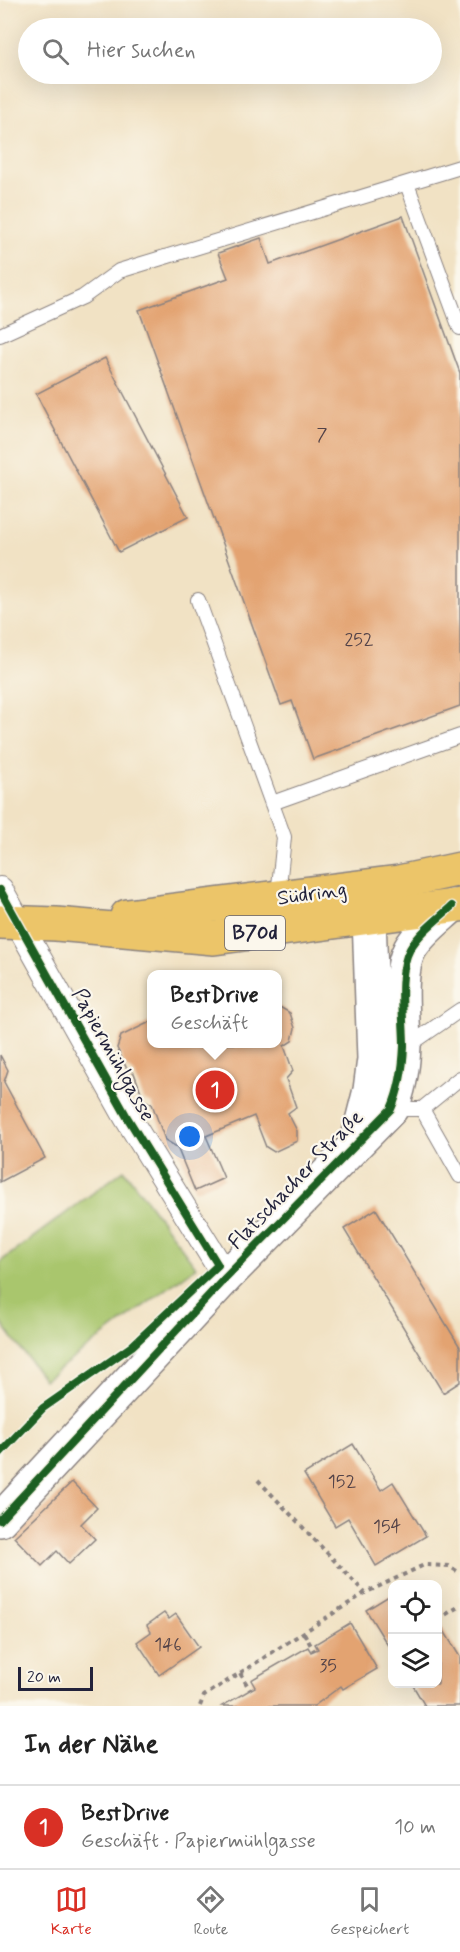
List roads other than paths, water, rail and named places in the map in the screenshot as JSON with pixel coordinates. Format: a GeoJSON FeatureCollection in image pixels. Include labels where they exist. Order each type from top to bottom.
{"type":"FeatureCollection","features":[{"type":"Feature","properties":{"kind":"main road","name":"Südring"},"geometry":{"type":"LineString","coordinates":[[56,924],[399,882],[460,869]]}},
{"type":"Feature","properties":{"kind":"main road","name":"Südring"},"geometry":{"type":"LineString","coordinates":[[10,923],[56,924],[214,938],[456,905]]}},
{"type":"Feature","properties":{"kind":"street"},"geometry":{"type":"LineString","coordinates":[[369,917],[399,882]]}},
{"type":"Feature","properties":{"kind":"street","name":"Papiermühlgasse"},"geometry":{"type":"LineString","coordinates":[[0,890],[10,923],[226,1277]]}},
{"type":"Feature","properties":{"kind":"street","name":"Flatschacher Straße"},"geometry":{"type":"LineString","coordinates":[[0,1520],[226,1277],[357,1142],[393,1109],[399,1090],[404,1049],[404,966],[410,950],[421,936],[456,905]]}},
{"type":"Feature","properties":{"kind":"street","name":"Flatschacher Straße"},"geometry":{"type":"LineString","coordinates":[[369,917],[374,1059],[393,1109]]}},
{"type":"Feature","properties":{"kind":"lane"},"geometry":{"type":"LineString","coordinates":[[0,335],[83,297],[119,271],[460,167]]}},
{"type":"Feature","properties":{"kind":"lane"},"geometry":{"type":"LineString","coordinates":[[407,184],[460,328]]}},
{"type":"Feature","properties":{"kind":"lane"},"geometry":{"type":"LineString","coordinates":[[198,600],[284,837],[278,898]]}},
{"type":"Feature","properties":{"kind":"lane"},"geometry":{"type":"LineString","coordinates":[[272,802],[460,736]]}},
{"type":"Feature","properties":{"kind":"lane"},"geometry":{"type":"LineString","coordinates":[[404,1049],[460,1010]]}},
{"type":"Feature","properties":{"kind":"lane"},"geometry":{"type":"LineString","coordinates":[[460,1078],[393,1109],[460,1176]]}},
{"type":"Feature","properties":{"kind":"place","name":"BestDrive"},"geometry":{"type":"Point","coordinates":[215,1090]}}]}
